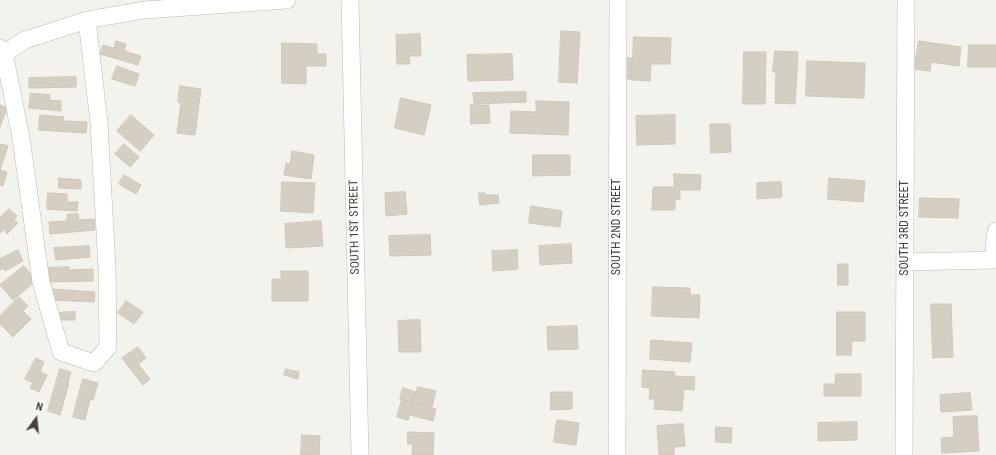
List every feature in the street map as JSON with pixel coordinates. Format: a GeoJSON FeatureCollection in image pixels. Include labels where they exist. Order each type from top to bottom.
{"type":"FeatureCollection","features":[{"type":"Feature","properties":{"kind":"street"},"geometry":{"type":"LineString","coordinates":[[87,20],[99,123],[107,268],[108,346],[94,363],[61,352],[41,282],[21,138],[1,53],[25,40],[87,20],[144,10],[198,3],[287,0]]}},
{"type":"Feature","properties":{"kind":"street","name":"SOUTH 1ST STREET"},"geometry":{"type":"LineString","coordinates":[[350,0],[360,455]]}},
{"type":"Feature","properties":{"kind":"street","name":"SOUTH 2ND STREET"},"geometry":{"type":"LineString","coordinates":[[617,455],[618,0]]}},
{"type":"Feature","properties":{"kind":"street","name":"SOUTH 3RD STREET"},"geometry":{"type":"LineString","coordinates":[[904,455],[906,0]]}},
{"type":"Feature","properties":{"kind":"street"},"geometry":{"type":"LineString","coordinates":[[905,262],[995,260],[996,231]]}},
{"type":"Feature","properties":{"kind":"building"},"geometry":{"type":"Polygon","coordinates":[[[561,31],[580,32],[577,83],[559,82],[561,31]]]}},
{"type":"Feature","properties":{"kind":"building"},"geometry":{"type":"Polygon","coordinates":[[[420,34],[421,56],[409,56],[410,64],[397,64],[396,35],[420,34]]]}},
{"type":"Feature","properties":{"kind":"building"},"geometry":{"type":"Polygon","coordinates":[[[634,37],[671,38],[670,64],[651,64],[650,81],[632,80],[634,37]]]}},
{"type":"Feature","properties":{"kind":"building"},"geometry":{"type":"Polygon","coordinates":[[[116,41],[126,44],[124,51],[141,56],[138,65],[100,54],[103,45],[114,48],[116,41]]]}},
{"type":"Feature","properties":{"kind":"building"},"geometry":{"type":"Polygon","coordinates":[[[919,41],[961,47],[959,66],[931,62],[930,71],[914,69],[919,41]]]}},
{"type":"Feature","properties":{"kind":"building"},"geometry":{"type":"Polygon","coordinates":[[[282,43],[317,44],[317,54],[326,54],[326,66],[306,66],[306,84],[282,83],[282,43]]]}},
{"type":"Feature","properties":{"kind":"building"},"geometry":{"type":"Polygon","coordinates":[[[969,45],[996,45],[996,67],[968,67],[969,45]]]}},
{"type":"Feature","properties":{"kind":"building"},"geometry":{"type":"Polygon","coordinates":[[[775,51],[798,52],[795,104],[775,103],[776,72],[773,72],[775,51]]]}},
{"type":"Feature","properties":{"kind":"building"},"geometry":{"type":"Polygon","coordinates":[[[744,52],[766,52],[765,104],[743,104],[744,52]]]}},
{"type":"Feature","properties":{"kind":"building"},"geometry":{"type":"Polygon","coordinates":[[[512,54],[513,80],[468,81],[467,55],[512,54]]]}},
{"type":"Feature","properties":{"kind":"building"},"geometry":{"type":"Polygon","coordinates":[[[623,58],[632,58],[632,79],[623,79],[623,58]]]}},
{"type":"Feature","properties":{"kind":"building"},"geometry":{"type":"Polygon","coordinates":[[[807,61],[865,63],[864,98],[806,96],[807,61]]]}},
{"type":"Feature","properties":{"kind":"building"},"geometry":{"type":"Polygon","coordinates":[[[117,66],[139,74],[135,86],[112,79],[117,66]]]}},
{"type":"Feature","properties":{"kind":"building"},"geometry":{"type":"Polygon","coordinates":[[[76,77],[76,87],[29,88],[29,78],[76,77]]]}},
{"type":"Feature","properties":{"kind":"building"},"geometry":{"type":"Polygon","coordinates":[[[180,86],[201,89],[195,135],[177,133],[181,103],[178,102],[180,86]]]}},
{"type":"Feature","properties":{"kind":"building"},"geometry":{"type":"Polygon","coordinates":[[[526,92],[526,102],[474,104],[473,93],[526,92]]]}},
{"type":"Feature","properties":{"kind":"building"},"geometry":{"type":"Polygon","coordinates":[[[31,93],[50,95],[49,100],[61,101],[61,111],[29,108],[31,93]]]}},
{"type":"Feature","properties":{"kind":"building"},"geometry":{"type":"Polygon","coordinates":[[[401,98],[431,105],[424,135],[395,128],[401,98]]]}},
{"type":"Feature","properties":{"kind":"building"},"geometry":{"type":"Polygon","coordinates":[[[536,101],[569,102],[568,135],[510,133],[511,111],[536,112],[536,101]]]}},
{"type":"Feature","properties":{"kind":"building"},"geometry":{"type":"Polygon","coordinates":[[[0,105],[7,108],[0,127],[0,105]]]}},
{"type":"Feature","properties":{"kind":"building"},"geometry":{"type":"Polygon","coordinates":[[[471,105],[489,105],[490,123],[471,124],[471,105]]]}},
{"type":"Feature","properties":{"kind":"building"},"geometry":{"type":"Polygon","coordinates":[[[40,115],[64,117],[63,121],[87,122],[86,133],[39,130],[40,115]]]}},
{"type":"Feature","properties":{"kind":"building"},"geometry":{"type":"Polygon","coordinates":[[[131,115],[154,135],[140,151],[117,131],[131,115]]]}},
{"type":"Feature","properties":{"kind":"building"},"geometry":{"type":"Polygon","coordinates":[[[675,115],[675,144],[637,145],[636,116],[675,115]]]}},
{"type":"Feature","properties":{"kind":"building"},"geometry":{"type":"Polygon","coordinates":[[[710,124],[730,124],[731,152],[711,153],[710,124]]]}},
{"type":"Feature","properties":{"kind":"building"},"geometry":{"type":"Polygon","coordinates":[[[0,144],[8,146],[0,170],[0,144]]]}},
{"type":"Feature","properties":{"kind":"building"},"geometry":{"type":"Polygon","coordinates":[[[124,144],[139,157],[130,167],[115,154],[124,144]]]}},
{"type":"Feature","properties":{"kind":"building"},"geometry":{"type":"Polygon","coordinates":[[[292,151],[314,155],[311,179],[284,175],[286,163],[290,164],[292,151]]]}},
{"type":"Feature","properties":{"kind":"building"},"geometry":{"type":"Polygon","coordinates":[[[533,155],[570,155],[570,175],[533,176],[533,155]]]}},
{"type":"Feature","properties":{"kind":"building"},"geometry":{"type":"Polygon","coordinates":[[[0,170],[7,172],[3,186],[0,185],[0,170]]]}},
{"type":"Feature","properties":{"kind":"building"},"geometry":{"type":"Polygon","coordinates":[[[674,174],[701,175],[700,190],[680,190],[680,199],[675,199],[675,210],[652,210],[653,187],[674,187],[674,174]]]}},
{"type":"Feature","properties":{"kind":"building"},"geometry":{"type":"Polygon","coordinates":[[[124,175],[141,185],[136,194],[119,184],[124,175]]]}},
{"type":"Feature","properties":{"kind":"building"},"geometry":{"type":"Polygon","coordinates":[[[59,178],[81,180],[81,189],[59,188],[59,178]]]}},
{"type":"Feature","properties":{"kind":"building"},"geometry":{"type":"Polygon","coordinates":[[[829,178],[865,181],[863,202],[828,199],[829,178]]]}},
{"type":"Feature","properties":{"kind":"building"},"geometry":{"type":"Polygon","coordinates":[[[282,182],[315,183],[313,213],[281,211],[282,182]]]}},
{"type":"Feature","properties":{"kind":"building"},"geometry":{"type":"Polygon","coordinates":[[[781,182],[782,197],[757,199],[757,183],[781,182]]]}},
{"type":"Feature","properties":{"kind":"building"},"geometry":{"type":"Polygon","coordinates":[[[405,192],[407,214],[386,216],[385,193],[405,192]]]}},
{"type":"Feature","properties":{"kind":"building"},"geometry":{"type":"Polygon","coordinates":[[[48,193],[67,194],[67,202],[78,202],[77,211],[47,209],[48,193]]]}},
{"type":"Feature","properties":{"kind":"building"},"geometry":{"type":"Polygon","coordinates":[[[479,193],[485,193],[486,195],[498,195],[499,203],[480,205],[479,193]]]}},
{"type":"Feature","properties":{"kind":"building"},"geometry":{"type":"Polygon","coordinates":[[[920,198],[959,199],[958,218],[919,217],[920,198]]]}},
{"type":"Feature","properties":{"kind":"building"},"geometry":{"type":"Polygon","coordinates":[[[531,206],[562,211],[560,227],[529,223],[531,206]]]}},
{"type":"Feature","properties":{"kind":"building"},"geometry":{"type":"Polygon","coordinates":[[[9,209],[17,216],[0,233],[0,218],[9,209]]]}},
{"type":"Feature","properties":{"kind":"building"},"geometry":{"type":"Polygon","coordinates":[[[78,214],[79,220],[94,219],[95,230],[50,234],[49,222],[67,221],[67,215],[78,214]]]}},
{"type":"Feature","properties":{"kind":"building"},"geometry":{"type":"Polygon","coordinates":[[[15,220],[18,223],[7,234],[4,230],[15,220]]]}},
{"type":"Feature","properties":{"kind":"building"},"geometry":{"type":"Polygon","coordinates":[[[321,221],[323,246],[286,248],[285,224],[321,221]]]}},
{"type":"Feature","properties":{"kind":"building"},"geometry":{"type":"Polygon","coordinates":[[[430,235],[431,255],[390,256],[389,236],[430,235]]]}},
{"type":"Feature","properties":{"kind":"building"},"geometry":{"type":"Polygon","coordinates":[[[571,244],[572,263],[540,265],[539,246],[571,244]]]}},
{"type":"Feature","properties":{"kind":"building"},"geometry":{"type":"Polygon","coordinates":[[[89,246],[90,257],[56,260],[54,248],[89,246]]]}},
{"type":"Feature","properties":{"kind":"building"},"geometry":{"type":"Polygon","coordinates":[[[18,250],[23,261],[5,271],[4,268],[0,270],[0,259],[18,250]]]}},
{"type":"Feature","properties":{"kind":"building"},"geometry":{"type":"Polygon","coordinates":[[[517,250],[518,269],[493,271],[492,251],[517,250]]]}},
{"type":"Feature","properties":{"kind":"building"},"geometry":{"type":"Polygon","coordinates":[[[838,264],[848,264],[848,285],[838,285],[838,264]]]}},
{"type":"Feature","properties":{"kind":"building"},"geometry":{"type":"Polygon","coordinates":[[[24,266],[36,281],[13,300],[0,285],[24,266]]]}},
{"type":"Feature","properties":{"kind":"building"},"geometry":{"type":"Polygon","coordinates":[[[69,267],[69,270],[93,269],[93,281],[50,282],[49,268],[69,267]]]}},
{"type":"Feature","properties":{"kind":"building"},"geometry":{"type":"Polygon","coordinates":[[[281,271],[308,271],[308,301],[272,301],[272,279],[281,279],[281,271]]]}},
{"type":"Feature","properties":{"kind":"building"},"geometry":{"type":"Polygon","coordinates":[[[653,287],[690,288],[690,295],[700,295],[699,318],[652,316],[653,287]]]}},
{"type":"Feature","properties":{"kind":"building"},"geometry":{"type":"Polygon","coordinates":[[[52,289],[95,292],[94,302],[51,300],[52,289]]]}},
{"type":"Feature","properties":{"kind":"building"},"geometry":{"type":"Polygon","coordinates":[[[19,297],[28,306],[23,311],[31,319],[13,337],[0,324],[0,316],[19,297]]]}},
{"type":"Feature","properties":{"kind":"building"},"geometry":{"type":"Polygon","coordinates":[[[126,301],[143,312],[134,324],[118,313],[126,301]]]}},
{"type":"Feature","properties":{"kind":"building"},"geometry":{"type":"Polygon","coordinates":[[[931,304],[951,304],[953,357],[933,358],[931,304]]]}},
{"type":"Feature","properties":{"kind":"building"},"geometry":{"type":"Polygon","coordinates":[[[75,312],[75,320],[54,320],[54,313],[75,312]]]}},
{"type":"Feature","properties":{"kind":"building"},"geometry":{"type":"Polygon","coordinates":[[[837,312],[865,312],[865,341],[852,341],[851,355],[837,355],[837,312]]]}},
{"type":"Feature","properties":{"kind":"building"},"geometry":{"type":"Polygon","coordinates":[[[420,320],[421,352],[399,352],[398,321],[420,320]]]}},
{"type":"Feature","properties":{"kind":"building"},"geometry":{"type":"Polygon","coordinates":[[[577,326],[578,349],[548,350],[547,327],[577,326]]]}},
{"type":"Feature","properties":{"kind":"building"},"geometry":{"type":"Polygon","coordinates":[[[651,340],[692,343],[690,362],[650,359],[651,340]]]}},
{"type":"Feature","properties":{"kind":"building"},"geometry":{"type":"Polygon","coordinates":[[[138,347],[146,358],[138,364],[150,379],[143,385],[122,358],[138,347]]]}},
{"type":"Feature","properties":{"kind":"building"},"geometry":{"type":"Polygon","coordinates":[[[36,358],[44,362],[40,372],[47,375],[39,392],[30,388],[33,383],[25,379],[36,358]]]}},
{"type":"Feature","properties":{"kind":"building"},"geometry":{"type":"Polygon","coordinates":[[[60,369],[71,372],[60,415],[48,411],[60,369]]]}},
{"type":"Feature","properties":{"kind":"building"},"geometry":{"type":"Polygon","coordinates":[[[286,369],[299,372],[298,379],[284,375],[286,369]]]}},
{"type":"Feature","properties":{"kind":"building"},"geometry":{"type":"Polygon","coordinates":[[[643,370],[675,372],[674,376],[695,377],[694,390],[684,389],[682,411],[654,409],[655,399],[649,399],[650,388],[642,387],[643,370]]]}},
{"type":"Feature","properties":{"kind":"building"},"geometry":{"type":"Polygon","coordinates":[[[836,374],[861,374],[861,396],[824,396],[824,384],[835,384],[836,374]]]}},
{"type":"Feature","properties":{"kind":"building"},"geometry":{"type":"Polygon","coordinates":[[[83,379],[98,383],[93,400],[90,399],[85,420],[73,417],[83,379]]]}},
{"type":"Feature","properties":{"kind":"building"},"geometry":{"type":"Polygon","coordinates":[[[418,387],[436,391],[432,407],[414,402],[418,387]]]}},
{"type":"Feature","properties":{"kind":"building"},"geometry":{"type":"Polygon","coordinates":[[[403,388],[416,392],[413,402],[400,399],[403,388]]]}},
{"type":"Feature","properties":{"kind":"building"},"geometry":{"type":"Polygon","coordinates":[[[551,392],[572,392],[572,409],[551,410],[551,392]]]}},
{"type":"Feature","properties":{"kind":"building"},"geometry":{"type":"Polygon","coordinates":[[[970,393],[972,410],[941,412],[940,395],[970,393]]]}},
{"type":"Feature","properties":{"kind":"building"},"geometry":{"type":"Polygon","coordinates":[[[402,400],[413,403],[408,420],[397,417],[402,400]]]}},
{"type":"Feature","properties":{"kind":"building"},"geometry":{"type":"Polygon","coordinates":[[[413,403],[436,409],[433,421],[410,415],[413,403]]]}},
{"type":"Feature","properties":{"kind":"building"},"geometry":{"type":"Polygon","coordinates":[[[977,416],[979,451],[942,453],[941,438],[954,437],[953,417],[977,416]]]}},
{"type":"Feature","properties":{"kind":"building"},"geometry":{"type":"Polygon","coordinates":[[[557,420],[579,423],[576,445],[554,442],[557,420]]]}},
{"type":"Feature","properties":{"kind":"building"},"geometry":{"type":"Polygon","coordinates":[[[857,422],[857,440],[818,441],[818,423],[857,422]]]}},
{"type":"Feature","properties":{"kind":"building"},"geometry":{"type":"Polygon","coordinates":[[[683,424],[685,446],[674,447],[674,455],[659,455],[657,426],[683,424]]]}},
{"type":"Feature","properties":{"kind":"building"},"geometry":{"type":"Polygon","coordinates":[[[716,427],[732,428],[731,443],[716,442],[716,427]]]}},
{"type":"Feature","properties":{"kind":"building"},"geometry":{"type":"Polygon","coordinates":[[[408,432],[434,433],[433,455],[412,455],[413,444],[408,444],[408,432]]]}},
{"type":"Feature","properties":{"kind":"building"},"geometry":{"type":"Polygon","coordinates":[[[302,435],[320,436],[319,455],[301,455],[302,435]]]}}]}
